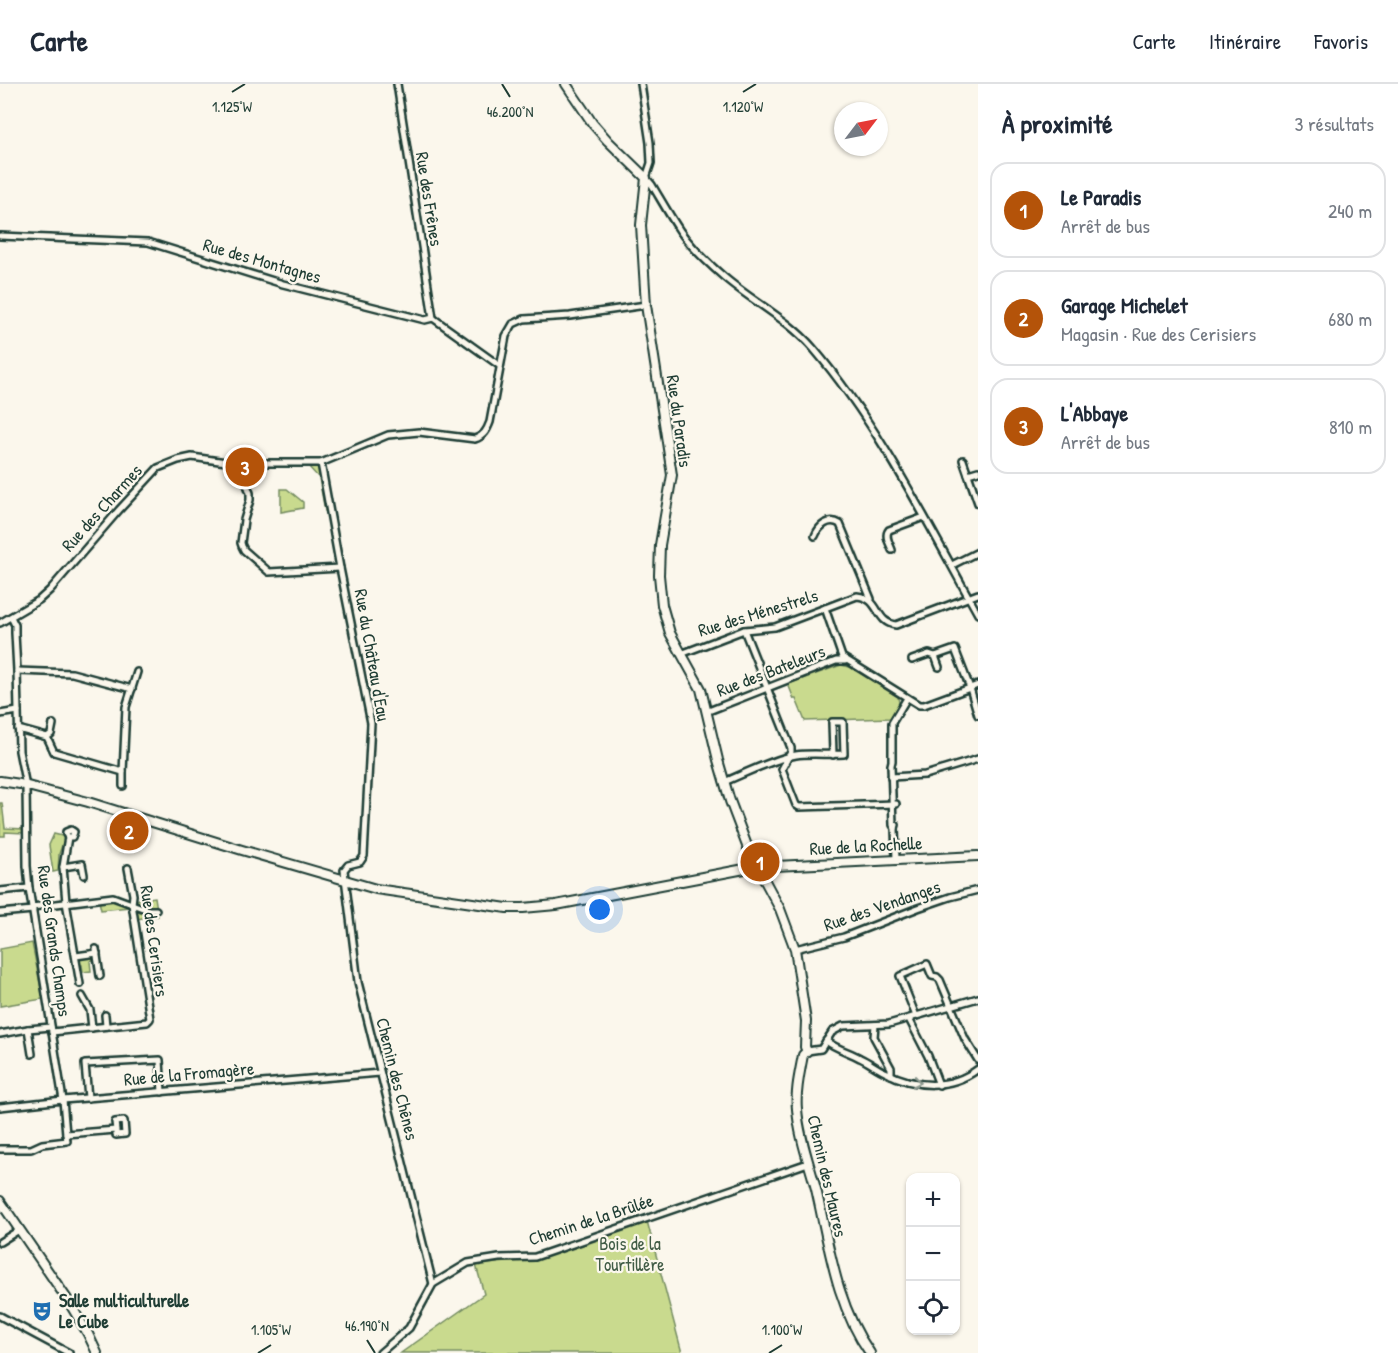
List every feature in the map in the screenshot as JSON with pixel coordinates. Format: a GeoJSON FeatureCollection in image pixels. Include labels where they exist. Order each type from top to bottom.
{"type":"FeatureCollection","features":[{"type":"Feature","properties":{"kind":"street","name":"Rue des Frênes"},"geometry":{"type":"LineString","coordinates":[[398,84],[433,318]]}},
{"type":"Feature","properties":{"kind":"street"},"geometry":{"type":"LineString","coordinates":[[566,84],[593,124],[652,184],[681,232],[702,256],[723,276],[787,323],[811,346],[859,408],[900,474],[978,614]]}},
{"type":"Feature","properties":{"kind":"street"},"geometry":{"type":"LineString","coordinates":[[641,84],[650,143],[651,163],[646,178]]}},
{"type":"Feature","properties":{"kind":"street","name":"Rue du Paradis"},"geometry":{"type":"LineString","coordinates":[[646,178],[641,225],[646,305],[672,475],[662,532],[659,575],[662,605],[670,633],[700,689],[724,782],[755,867]]}},
{"type":"Feature","properties":{"kind":"street","name":"Rue des Montagnes"},"geometry":{"type":"LineString","coordinates":[[0,236],[148,243],[283,284],[425,320],[433,318],[500,366]]}},
{"type":"Feature","properties":{"kind":"street"},"geometry":{"type":"LineString","coordinates":[[321,462],[388,435],[419,432],[476,439],[482,436],[490,422],[508,330],[513,324],[524,319],[570,316],[646,305]]}},
{"type":"Feature","properties":{"kind":"street","name":"Rue des Charmes"},"geometry":{"type":"LineString","coordinates":[[0,622],[39,600],[50,590],[158,468],[192,457],[233,463],[321,462]]}},
{"type":"Feature","properties":{"kind":"street"},"geometry":{"type":"LineString","coordinates":[[963,460],[978,503]]}},
{"type":"Feature","properties":{"kind":"street","name":"Rue du Château d'Eau"},"geometry":{"type":"LineString","coordinates":[[321,462],[371,723],[364,856],[360,862],[348,865],[344,870],[344,879]]}},
{"type":"Feature","properties":{"kind":"street"},"geometry":{"type":"LineString","coordinates":[[233,463],[246,482],[250,493],[241,543],[244,550],[269,572],[340,568]]}},
{"type":"Feature","properties":{"kind":"street"},"geometry":{"type":"LineString","coordinates":[[968,474],[978,471]]}},
{"type":"Feature","properties":{"kind":"street"},"geometry":{"type":"LineString","coordinates":[[892,550],[887,532],[924,517]]}},
{"type":"Feature","properties":{"kind":"street"},"geometry":{"type":"LineString","coordinates":[[814,536],[821,526],[831,521],[840,524],[871,601],[887,623],[896,625],[978,594]]}},
{"type":"Feature","properties":{"kind":"street"},"geometry":{"type":"LineString","coordinates":[[952,565],[978,552]]}},
{"type":"Feature","properties":{"kind":"street"},"geometry":{"type":"LineString","coordinates":[[857,596],[862,592],[864,586]]}},
{"type":"Feature","properties":{"kind":"street"},"geometry":{"type":"LineString","coordinates":[[857,596],[863,596],[871,601]]}},
{"type":"Feature","properties":{"kind":"street","name":"Rue des Ménestrels"},"geometry":{"type":"LineString","coordinates":[[681,654],[744,630],[774,627],[857,596]]}},
{"type":"Feature","properties":{"kind":"street"},"geometry":{"type":"LineString","coordinates":[[825,608],[840,654],[847,661],[922,706],[978,684]]}},
{"type":"Feature","properties":{"kind":"street","name":"Rue des Grands Champs"},"geometry":{"type":"LineString","coordinates":[[10,617],[15,625],[19,751],[26,786],[27,866],[63,1100],[66,1134]]}},
{"type":"Feature","properties":{"kind":"street"},"geometry":{"type":"LineString","coordinates":[[744,630],[790,748],[791,752],[782,771],[798,807],[894,804]]}},
{"type":"Feature","properties":{"kind":"street"},"geometry":{"type":"LineString","coordinates":[[912,660],[929,654],[935,656],[955,649],[978,716]]}},
{"type":"Feature","properties":{"kind":"street"},"geometry":{"type":"LineString","coordinates":[[836,661],[840,654]]}},
{"type":"Feature","properties":{"kind":"street"},"geometry":{"type":"LineString","coordinates":[[935,656],[939,667]]}},
{"type":"Feature","properties":{"kind":"street","name":"Rue des Bateleurs"},"geometry":{"type":"LineString","coordinates":[[706,712],[836,661],[847,661]]}},
{"type":"Feature","properties":{"kind":"street"},"geometry":{"type":"LineString","coordinates":[[18,671],[72,673],[132,690]]}},
{"type":"Feature","properties":{"kind":"street"},"geometry":{"type":"LineString","coordinates":[[123,786],[126,707],[137,672]]}},
{"type":"Feature","properties":{"kind":"street"},"geometry":{"type":"LineString","coordinates":[[896,860],[896,825],[891,765],[892,723],[907,698]]}},
{"type":"Feature","properties":{"kind":"street"},"geometry":{"type":"LineString","coordinates":[[0,714],[18,711]]}},
{"type":"Feature","properties":{"kind":"street"},"geometry":{"type":"LineString","coordinates":[[724,782],[796,755],[833,755],[844,754],[843,722],[832,722],[833,755]]}},
{"type":"Feature","properties":{"kind":"street"},"geometry":{"type":"LineString","coordinates":[[47,737],[51,734],[53,724]]}},
{"type":"Feature","properties":{"kind":"street"},"geometry":{"type":"LineString","coordinates":[[18,729],[47,737],[54,752],[123,772]]}},
{"type":"Feature","properties":{"kind":"street"},"geometry":{"type":"LineString","coordinates":[[893,777],[925,775],[978,759]]}},
{"type":"Feature","properties":{"kind":"street","name":"Rue de la Rochelle"},"geometry":{"type":"LineString","coordinates":[[0,781],[88,802],[376,889],[507,908],[556,905],[755,867],[978,856]]}},
{"type":"Feature","properties":{"kind":"street"},"geometry":{"type":"LineString","coordinates":[[68,837],[63,867],[66,902],[80,984]]}},
{"type":"Feature","properties":{"kind":"street"},"geometry":{"type":"LineString","coordinates":[[63,867],[82,864],[84,875]]}},
{"type":"Feature","properties":{"kind":"street","name":"Chemin des Maures"},"geometry":{"type":"LineString","coordinates":[[755,867],[780,909],[795,949],[806,1021],[805,1047],[807,1051],[803,1055],[799,1076],[796,1107],[799,1125],[845,1308],[854,1328],[870,1353]]}},
{"type":"Feature","properties":{"kind":"street","name":"Rue des Cerisiers"},"geometry":{"type":"LineString","coordinates":[[106,1026],[147,1022],[150,1017],[128,868]]}},
{"type":"Feature","properties":{"kind":"street","name":"Chemin des Chênes"},"geometry":{"type":"LineString","coordinates":[[344,879],[358,982],[433,1284]]}},
{"type":"Feature","properties":{"kind":"street"},"geometry":{"type":"LineString","coordinates":[[0,891],[30,888]]}},
{"type":"Feature","properties":{"kind":"street","name":"Rue des Vendanges"},"geometry":{"type":"LineString","coordinates":[[795,949],[844,937],[918,908],[978,890]]}},
{"type":"Feature","properties":{"kind":"street"},"geometry":{"type":"LineString","coordinates":[[0,913],[113,897],[148,910],[156,910]]}},
{"type":"Feature","properties":{"kind":"street"},"geometry":{"type":"LineString","coordinates":[[76,956],[96,951],[100,976]]}},
{"type":"Feature","properties":{"kind":"street"},"geometry":{"type":"LineString","coordinates":[[916,1016],[900,976],[927,964],[932,976],[940,980],[968,1046],[978,1060]]}},
{"type":"Feature","properties":{"kind":"street"},"geometry":{"type":"LineString","coordinates":[[82,996],[90,1010],[92,1028]]}},
{"type":"Feature","properties":{"kind":"street"},"geometry":{"type":"LineString","coordinates":[[807,1051],[821,1049],[832,1032],[843,1026],[889,1024],[978,998]]}},
{"type":"Feature","properties":{"kind":"street"},"geometry":{"type":"LineString","coordinates":[[0,1034],[28,1029],[52,1030],[106,1026],[105,1015]]}},
{"type":"Feature","properties":{"kind":"street"},"geometry":{"type":"LineString","coordinates":[[909,1018],[928,1056],[939,1085]]}},
{"type":"Feature","properties":{"kind":"street"},"geometry":{"type":"LineString","coordinates":[[875,1025],[874,1037],[891,1068],[891,1075]]}},
{"type":"Feature","properties":{"kind":"street"},"geometry":{"type":"LineString","coordinates":[[28,1029],[32,1054]]}},
{"type":"Feature","properties":{"kind":"street"},"geometry":{"type":"LineString","coordinates":[[826,1041],[876,1068],[916,1083],[939,1085],[963,1078],[978,1069]]}},
{"type":"Feature","properties":{"kind":"street"},"geometry":{"type":"LineString","coordinates":[[88,1098],[85,1064],[160,1060],[162,1092]]}},
{"type":"Feature","properties":{"kind":"street"},"geometry":{"type":"LineString","coordinates":[[876,1068],[887,1061]]}},
{"type":"Feature","properties":{"kind":"street","name":"Rue de la Fromagère"},"geometry":{"type":"LineString","coordinates":[[0,1107],[380,1073]]}},
{"type":"Feature","properties":{"kind":"street"},"geometry":{"type":"LineString","coordinates":[[0,1149],[31,1149],[42,1144],[67,1141],[66,1134],[116,1131]]}},
{"type":"Feature","properties":{"kind":"street","name":"Chemin de la Brûlée"},"geometry":{"type":"LineString","coordinates":[[433,1284],[468,1263],[499,1258],[535,1257],[808,1163]]}},
{"type":"Feature","properties":{"kind":"street"},"geometry":{"type":"LineString","coordinates":[[0,1201],[80,1320],[97,1353]]}},
{"type":"Feature","properties":{"kind":"street"},"geometry":{"type":"LineString","coordinates":[[0,1242],[19,1230]]}},
{"type":"Feature","properties":{"kind":"street"},"geometry":{"type":"LineString","coordinates":[[380,1353],[409,1328],[433,1284]]}},
{"type":"Feature","properties":{"kind":"street"},"geometry":{"type":"LineString","coordinates":[[0,1316],[69,1353]]}},
{"type":"Feature","properties":{"kind":"green space"},"geometry":{"type":"Polygon","coordinates":[[[248,463],[321,463],[330,511],[325,511],[319,478],[308,466],[250,466],[248,463]]]}},
{"type":"Feature","properties":{"kind":"green space"},"geometry":{"type":"Polygon","coordinates":[[[281,489],[287,489],[303,502],[303,508],[281,512],[281,489]]]}},
{"type":"Feature","properties":{"kind":"green space"},"geometry":{"type":"Polygon","coordinates":[[[841,665],[850,667],[898,697],[899,703],[890,718],[805,721],[788,684],[841,665]]]}},
{"type":"Feature","properties":{"kind":"green space"},"geometry":{"type":"Polygon","coordinates":[[[0,803],[2,803],[5,828],[24,829],[24,833],[5,832],[5,836],[0,836],[0,803]]]}},
{"type":"Feature","properties":{"kind":"green space"},"geometry":{"type":"Polygon","coordinates":[[[54,834],[62,836],[64,840],[59,854],[58,871],[53,872],[49,845],[54,834]]]}},
{"type":"Feature","properties":{"kind":"green space"},"geometry":{"type":"Polygon","coordinates":[[[155,897],[158,916],[136,919],[135,900],[155,897]]]}},
{"type":"Feature","properties":{"kind":"green space"},"geometry":{"type":"Polygon","coordinates":[[[111,899],[129,907],[101,910],[99,901],[111,899]]]}},
{"type":"Feature","properties":{"kind":"green space"},"geometry":{"type":"Polygon","coordinates":[[[32,943],[43,999],[0,1006],[0,949],[32,943]]]}},
{"type":"Feature","properties":{"kind":"green space"},"geometry":{"type":"Polygon","coordinates":[[[92,957],[91,971],[83,972],[79,959],[92,957]]]}},
{"type":"Feature","properties":{"kind":"green space","name":"Bois de la Tourtillère"},"geometry":{"type":"Polygon","coordinates":[[[647,1221],[682,1353],[401,1353],[484,1294],[476,1265],[536,1259],[647,1221]]]}},
{"type":"Feature","properties":{"kind":"place","name":"L'Abbaye"},"geometry":{"type":"Point","coordinates":[245,467]}},
{"type":"Feature","properties":{"kind":"place","name":"Garage Michelet"},"geometry":{"type":"Point","coordinates":[129,831]}},
{"type":"Feature","properties":{"kind":"place","name":"Le Paradis"},"geometry":{"type":"Point","coordinates":[760,862]}},
{"type":"Feature","properties":{"kind":"place","name":"Salle multiculturelle Le Cube"},"geometry":{"type":"Point","coordinates":[42,1311]}}]}
